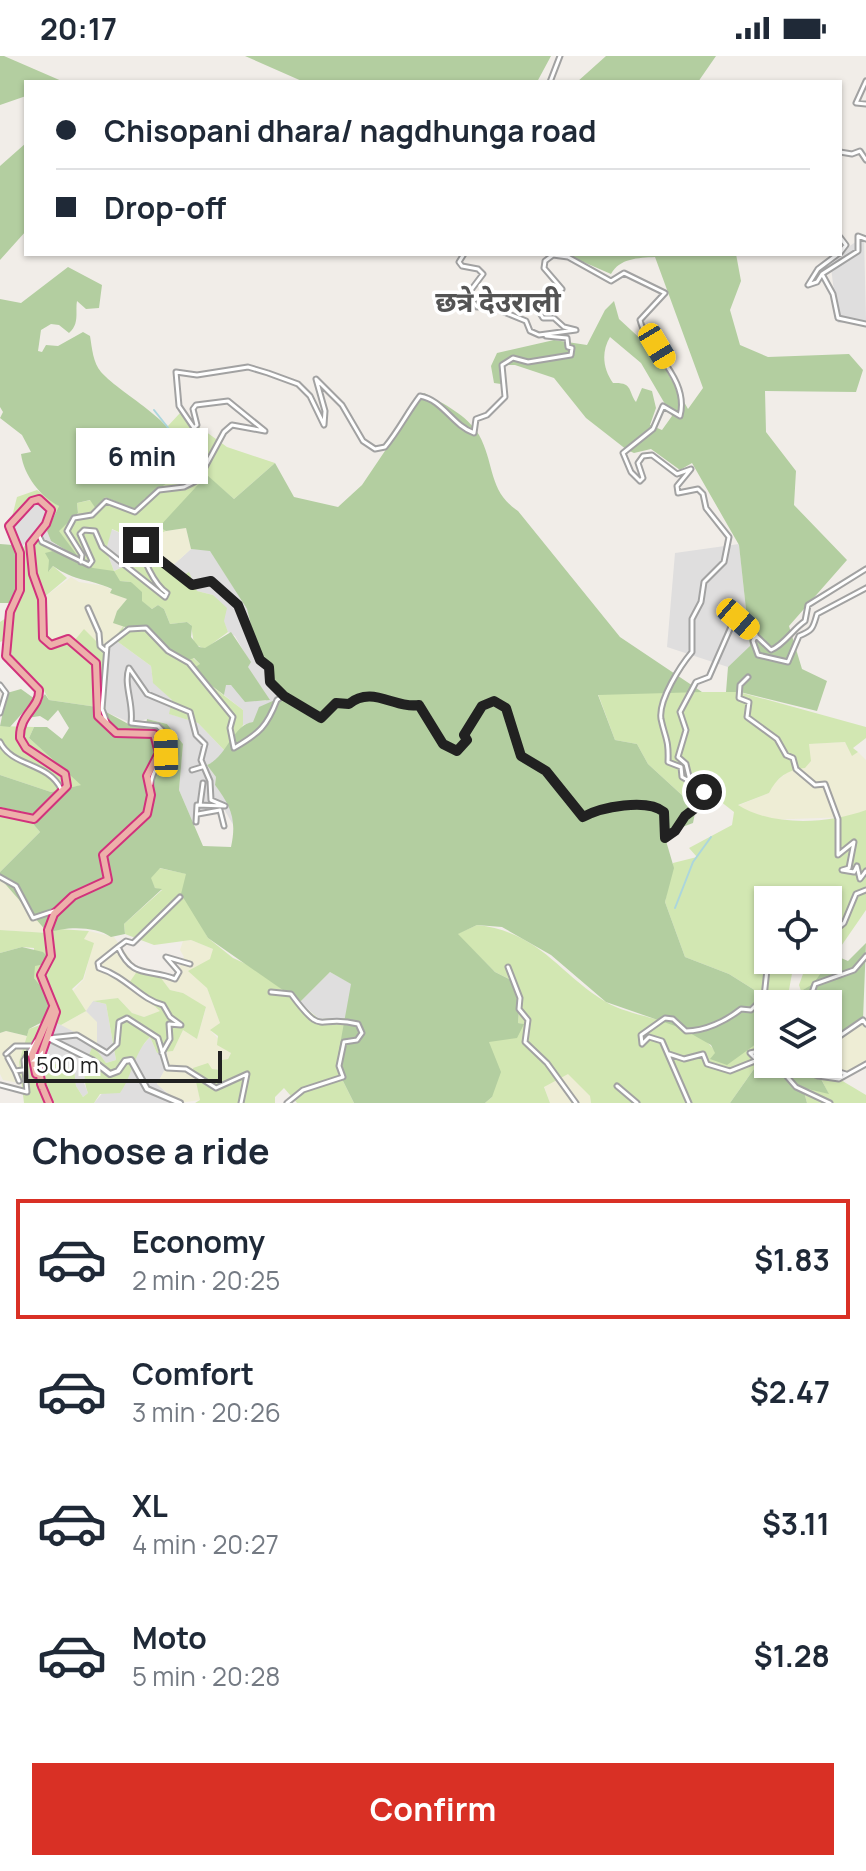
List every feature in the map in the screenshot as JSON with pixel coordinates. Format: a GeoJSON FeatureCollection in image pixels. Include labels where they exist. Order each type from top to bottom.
{"type":"FeatureCollection","features":[{"type":"Feature","properties":{"kind":"highway"},"geometry":{"type":"LineString","coordinates":[[0,812],[34,819],[67,786],[65,774],[32,752],[20,738],[24,716],[38,701],[39,690],[6,656],[10,612],[20,590],[20,553],[9,526],[32,501],[39,499],[49,505],[51,514],[31,540],[30,550],[33,577],[42,599],[41,634],[51,645],[71,640],[94,660],[97,713],[116,733],[145,731],[156,736],[158,757],[147,780],[151,795],[145,817],[103,855],[109,873],[106,882],[76,894],[58,910],[49,924],[52,951],[41,975],[54,1003],[45,1037],[32,1063],[49,1103]]}},
{"type":"Feature","properties":{"kind":"street"},"geometry":{"type":"LineString","coordinates":[[551,80],[560,56]]}},
{"type":"Feature","properties":{"kind":"street"},"geometry":{"type":"LineString","coordinates":[[866,81],[856,103],[866,104]]}},
{"type":"Feature","properties":{"kind":"street"},"geometry":{"type":"LineString","coordinates":[[842,152],[852,154],[860,151],[866,160]]}},
{"type":"Feature","properties":{"kind":"street"},"geometry":{"type":"LineString","coordinates":[[835,256],[818,269],[808,285],[817,282],[822,274],[858,251],[858,236],[866,239]]}},
{"type":"Feature","properties":{"kind":"street"},"geometry":{"type":"LineString","coordinates":[[81,562],[82,555],[67,531],[72,520],[92,515],[106,501],[135,512],[159,490],[192,484],[205,471],[224,432],[236,423],[265,431],[228,401],[196,405],[193,409],[197,425],[194,428],[179,406],[176,372],[197,375],[248,367],[268,373],[298,384],[310,396],[324,425],[325,411],[316,379],[342,405],[363,441],[375,449],[385,447],[407,422],[408,412],[420,396],[446,410],[454,421],[474,433],[476,419],[487,415],[505,397],[502,365],[513,358],[528,362],[571,355],[572,348],[568,347],[567,338],[544,336],[530,331],[526,321],[489,306],[477,307],[468,294],[483,274],[478,269],[462,266],[459,262],[463,256]]}},
{"type":"Feature","properties":{"kind":"street"},"geometry":{"type":"LineString","coordinates":[[544,336],[576,330],[564,327],[554,318],[543,318],[531,299],[532,296],[562,289],[544,268],[545,261],[552,256]]}},
{"type":"Feature","properties":{"kind":"street"},"geometry":{"type":"LineString","coordinates":[[560,256],[568,257],[611,281],[624,273],[665,293],[640,320],[644,333],[672,374],[683,405],[680,416],[663,406],[653,429],[623,453],[631,472],[640,481],[643,478],[638,472],[638,463],[643,456],[652,455],[677,474],[691,469],[677,486],[678,493],[698,489],[703,494],[706,508],[729,537],[724,562],[704,582],[701,602],[692,619],[694,649],[678,667],[661,715],[669,739],[668,762],[681,767],[682,777],[689,781]]}},
{"type":"Feature","properties":{"kind":"street"},"geometry":{"type":"LineString","coordinates":[[822,274],[833,294],[838,318],[866,324]]}},
{"type":"Feature","properties":{"kind":"street"},"geometry":{"type":"LineString","coordinates":[[38,534],[42,542],[89,565],[92,561],[81,532],[95,530],[102,547],[164,596],[167,594],[156,584],[142,550],[143,544],[192,585],[211,581],[238,605],[260,660],[269,667],[270,682],[284,696],[321,718],[336,703],[349,704],[357,697],[381,696],[405,707],[419,705],[443,744],[457,751],[467,740],[464,735],[482,706],[494,701],[506,708],[521,756],[546,771],[583,817],[599,809],[618,809],[630,803],[652,806],[664,812],[665,838],[675,831],[685,816],[711,796],[711,793],[692,789],[685,762],[678,757],[686,730],[680,712],[694,686],[709,677],[734,620],[738,619],[771,650],[779,647],[793,629],[805,621],[808,605],[866,569]]}},
{"type":"Feature","properties":{"kind":"street"},"geometry":{"type":"LineString","coordinates":[[756,635],[753,641],[758,655],[788,662],[799,636],[811,632],[816,624],[817,614],[866,588]]}},
{"type":"Feature","properties":{"kind":"street"},"geometry":{"type":"LineString","coordinates":[[88,608],[99,631],[100,646],[106,651]]}},
{"type":"Feature","properties":{"kind":"street"},"geometry":{"type":"LineString","coordinates":[[107,726],[102,709],[107,646],[129,629],[146,628],[168,651],[189,663],[233,717],[230,728],[234,748],[273,717],[277,700],[284,696]]}},
{"type":"Feature","properties":{"kind":"street"},"geometry":{"type":"LineString","coordinates":[[151,795],[152,775],[163,762],[166,737],[158,726],[131,723],[131,703],[125,685],[128,669],[134,670],[141,689],[147,694],[190,712],[196,735],[205,744],[202,767],[210,781],[211,800],[225,806],[200,805]]}},
{"type":"Feature","properties":{"kind":"street"},"geometry":{"type":"LineString","coordinates":[[748,677],[740,685],[739,698],[749,702],[747,717],[780,742],[786,755],[793,758],[799,772],[815,785],[825,784],[838,819],[838,855],[842,855],[854,842],[849,868],[842,870],[854,872],[857,866],[860,879],[866,871]]}},
{"type":"Feature","properties":{"kind":"street"},"geometry":{"type":"LineString","coordinates":[[0,685],[6,693],[0,713]]}},
{"type":"Feature","properties":{"kind":"street"},"geometry":{"type":"LineString","coordinates":[[0,742],[17,759],[37,766],[54,778],[60,795]]}},
{"type":"Feature","properties":{"kind":"street"},"geometry":{"type":"LineString","coordinates":[[192,770],[202,767]]}},
{"type":"Feature","properties":{"kind":"street"},"geometry":{"type":"LineString","coordinates":[[196,822],[203,783]]}},
{"type":"Feature","properties":{"kind":"street"},"geometry":{"type":"LineString","coordinates":[[198,814],[220,810],[224,826]]}},
{"type":"Feature","properties":{"kind":"street"},"geometry":{"type":"LineString","coordinates":[[0,877],[16,886],[33,918],[58,910]]}},
{"type":"Feature","properties":{"kind":"street"},"geometry":{"type":"LineString","coordinates":[[842,925],[856,894],[866,890]]}},
{"type":"Feature","properties":{"kind":"street"},"geometry":{"type":"LineString","coordinates":[[162,1057],[170,1039],[169,1024],[181,1025],[170,1017],[163,1005],[151,1002],[138,988],[114,972],[99,968],[98,963],[126,941],[133,943],[180,897]]}},
{"type":"Feature","properties":{"kind":"street"},"geometry":{"type":"LineString","coordinates":[[118,947],[130,967],[151,974],[175,979],[179,972],[166,957],[190,964]]}},
{"type":"Feature","properties":{"kind":"street"},"geometry":{"type":"LineString","coordinates":[[813,990],[815,984],[854,970],[866,956]]}},
{"type":"Feature","properties":{"kind":"street"},"geometry":{"type":"LineString","coordinates":[[508,967],[520,998],[519,1009],[528,1020],[525,1042],[547,1063],[576,1103]]}},
{"type":"Feature","properties":{"kind":"street"},"geometry":{"type":"LineString","coordinates":[[689,1103],[662,1041],[655,1038],[640,1043],[641,1035],[665,1018],[673,1019],[686,1031],[694,1031],[727,1020],[741,1009],[756,1007],[764,997],[766,974]]}},
{"type":"Feature","properties":{"kind":"street"},"geometry":{"type":"LineString","coordinates":[[271,992],[291,994],[303,1013],[318,1022],[349,1021],[358,1024],[362,1033],[357,1040],[345,1039],[339,1066],[343,1077],[303,1090],[287,1103]]}},
{"type":"Feature","properties":{"kind":"street"},"geometry":{"type":"LineString","coordinates":[[11,1078],[18,1079],[7,1056],[15,1046],[31,1046],[45,1037],[77,1035],[107,1053],[117,1044],[119,1022],[127,1018],[158,1038],[167,1068],[186,1069],[211,1087],[231,1083],[236,1077],[247,1074],[241,1103]]}},
{"type":"Feature","properties":{"kind":"street"},"geometry":{"type":"LineString","coordinates":[[842,1034],[863,1020],[866,1024]]}},
{"type":"Feature","properties":{"kind":"street"},"geometry":{"type":"LineString","coordinates":[[45,1037],[92,1060],[110,1074],[118,1071],[125,1061],[131,1060],[147,1089],[180,1103]]}},
{"type":"Feature","properties":{"kind":"street"},"geometry":{"type":"LineString","coordinates":[[0,1085],[27,1092],[23,1070],[31,1046]]}},
{"type":"Feature","properties":{"kind":"street"},"geometry":{"type":"LineString","coordinates":[[669,1054],[684,1059],[703,1054],[707,1064],[730,1071],[754,1062]]}},
{"type":"Feature","properties":{"kind":"street"},"geometry":{"type":"LineString","coordinates":[[827,1078],[844,1078],[866,1064]]}},
{"type":"Feature","properties":{"kind":"street"},"geometry":{"type":"LineString","coordinates":[[15,1071],[23,1070]]}},
{"type":"Feature","properties":{"kind":"street"},"geometry":{"type":"LineString","coordinates":[[842,1073],[846,1074]]}},
{"type":"Feature","properties":{"kind":"street"},"geometry":{"type":"LineString","coordinates":[[788,1078],[796,1087],[830,1103]]}},
{"type":"Feature","properties":{"kind":"street"},"geometry":{"type":"LineString","coordinates":[[617,1086],[637,1103]]}},
{"type":"Feature","properties":{"kind":"shaded area"},"geometry":{"type":"Polygon","coordinates":[[[864,236],[866,321],[838,323],[830,260],[842,256],[842,252],[864,236]]]}},
{"type":"Feature","properties":{"kind":"shaded area"},"geometry":{"type":"Polygon","coordinates":[[[40,501],[50,514],[36,534],[47,531],[51,541],[69,552],[66,554],[28,540],[19,550],[8,537],[8,528],[29,506],[40,501]]]}},
{"type":"Feature","properties":{"kind":"shaded area"},"geometry":{"type":"Polygon","coordinates":[[[111,529],[141,542],[151,554],[114,571],[106,550],[111,529]]]}},
{"type":"Feature","properties":{"kind":"shaded area"},"geometry":{"type":"Polygon","coordinates":[[[739,544],[750,647],[728,667],[667,647],[675,553],[739,544]]]}},
{"type":"Feature","properties":{"kind":"shaded area"},"geometry":{"type":"Polygon","coordinates":[[[191,549],[210,550],[247,609],[260,660],[284,696],[253,722],[243,725],[243,710],[224,695],[225,685],[231,685],[254,701],[266,701],[264,691],[247,667],[250,662],[235,636],[228,632],[213,595],[197,591],[170,568],[191,549]]]}},
{"type":"Feature","properties":{"kind":"shaded area"},"geometry":{"type":"Polygon","coordinates":[[[114,639],[151,666],[153,682],[172,700],[170,714],[198,723],[225,751],[218,761],[207,765],[216,777],[215,785],[231,805],[235,828],[224,809],[201,814],[193,823],[179,790],[183,744],[167,724],[147,719],[131,723],[106,712],[103,687],[107,646],[114,639]]]}},
{"type":"Feature","properties":{"kind":"shaded area"},"geometry":{"type":"Polygon","coordinates":[[[330,972],[352,984],[347,1018],[319,1019],[300,1002],[330,972]]]}},
{"type":"Feature","properties":{"kind":"shaded area"},"geometry":{"type":"Polygon","coordinates":[[[93,1001],[106,1004],[116,1060],[106,1063],[93,1046],[84,1083],[88,1093],[83,1097],[76,1086],[74,1069],[51,1063],[43,1054],[56,1023],[71,1028],[93,1001]]]}},
{"type":"Feature","properties":{"kind":"shaded area"},"geometry":{"type":"Polygon","coordinates":[[[150,1037],[157,1053],[167,1052],[168,1064],[157,1084],[178,1103],[94,1103],[150,1037]]]}},
{"type":"Feature","properties":{"kind":"green space"},"geometry":{"type":"Polygon","coordinates":[[[0,56],[59,80],[24,80],[24,97],[0,105],[0,56]]]}},
{"type":"Feature","properties":{"kind":"green space"},"geometry":{"type":"Polygon","coordinates":[[[245,56],[551,56],[538,80],[299,80],[245,56]]]}},
{"type":"Feature","properties":{"kind":"green space"},"geometry":{"type":"Polygon","coordinates":[[[606,56],[716,56],[699,80],[579,80],[606,56]]]}},
{"type":"Feature","properties":{"kind":"green space"},"geometry":{"type":"Polygon","coordinates":[[[24,145],[24,233],[0,260],[0,166],[24,145]]]}},
{"type":"Feature","properties":{"kind":"green space"},"geometry":{"type":"Polygon","coordinates":[[[570,256],[736,256],[741,281],[730,310],[740,345],[768,357],[849,354],[863,370],[856,392],[765,391],[766,432],[796,471],[794,505],[847,560],[789,626],[802,669],[827,681],[817,711],[740,692],[726,692],[728,667],[750,646],[739,545],[692,463],[680,470],[651,449],[634,453],[627,450],[586,418],[554,378],[515,365],[499,365],[501,384],[494,383],[491,366],[497,353],[554,340],[587,345],[605,310],[614,301],[619,319],[657,354],[688,409],[703,388],[655,257],[624,262],[611,274],[570,256]],[[610,337],[604,354],[605,366],[613,383],[627,386],[636,402],[642,388],[652,391],[656,408],[650,425],[662,430],[672,416],[641,363],[610,337]]]}},
{"type":"Feature","properties":{"kind":"green space"},"geometry":{"type":"Polygon","coordinates":[[[68,267],[102,285],[99,308],[86,309],[77,301],[76,322],[69,333],[59,325],[51,324],[41,330],[38,351],[42,352],[46,345],[58,346],[83,332],[90,336],[98,368],[174,434],[182,449],[183,466],[176,483],[170,481],[144,499],[137,510],[105,497],[96,509],[90,500],[77,503],[78,513],[59,531],[80,559],[51,541],[47,531],[59,506],[40,491],[30,478],[21,454],[31,452],[22,435],[0,418],[3,412],[0,407],[0,299],[21,303],[68,267]]]}},
{"type":"Feature","properties":{"kind":"green space"},"geometry":{"type":"Polygon","coordinates":[[[424,393],[454,411],[479,435],[502,495],[620,637],[702,692],[598,695],[615,740],[637,744],[648,764],[696,808],[693,823],[664,834],[674,868],[665,902],[685,957],[729,974],[755,990],[754,1045],[727,1065],[710,1059],[715,1053],[711,1045],[681,1028],[606,1002],[551,955],[502,927],[477,925],[458,934],[495,972],[511,980],[520,998],[518,1023],[524,1024],[517,1038],[489,1042],[501,1072],[492,1097],[485,1103],[354,1103],[336,1067],[351,984],[330,972],[300,1002],[208,938],[181,894],[186,874],[160,868],[151,878],[155,888],[162,889],[124,924],[125,934],[111,937],[80,928],[48,933],[0,878],[0,872],[40,832],[23,812],[0,807],[0,775],[51,792],[81,785],[29,738],[34,727],[47,727],[62,739],[69,728],[58,710],[48,721],[40,716],[27,718],[45,694],[49,700],[97,707],[132,726],[146,725],[147,719],[167,724],[183,744],[179,790],[203,846],[231,847],[231,814],[215,785],[216,777],[207,765],[220,755],[240,728],[253,722],[259,707],[284,696],[259,658],[247,609],[210,551],[191,549],[186,528],[166,531],[159,527],[207,475],[234,499],[275,463],[294,497],[338,507],[362,485],[424,393]]]}},
{"type":"Feature","properties":{"kind":"green space"},"geometry":{"type":"Polygon","coordinates":[[[180,413],[227,447],[275,463],[234,499],[207,476],[160,527],[166,531],[141,542],[112,529],[106,550],[114,571],[151,554],[182,576],[189,572],[197,591],[213,595],[227,608],[224,621],[228,632],[205,649],[194,644],[191,625],[187,622],[170,624],[164,609],[158,605],[152,609],[141,601],[131,582],[120,581],[53,551],[49,571],[53,566],[67,578],[42,599],[41,634],[47,643],[74,641],[84,629],[106,651],[103,687],[106,712],[97,707],[49,700],[40,683],[12,659],[10,638],[0,642],[0,622],[6,618],[11,621],[18,598],[22,549],[50,513],[44,503],[35,502],[10,525],[17,497],[37,490],[59,506],[47,531],[35,535],[43,544],[80,559],[58,531],[78,513],[77,503],[91,500],[96,508],[104,496],[137,510],[143,499],[170,480],[176,483],[183,468],[182,454],[167,427],[180,413]]]}},
{"type":"Feature","properties":{"kind":"green space"},"geometry":{"type":"Polygon","coordinates":[[[186,528],[191,549],[170,568],[141,542],[166,531],[186,528]]]}},
{"type":"Feature","properties":{"kind":"green space"},"geometry":{"type":"Polygon","coordinates":[[[0,544],[13,545],[17,554],[15,560],[19,561],[15,572],[17,593],[10,603],[0,603],[0,544]]]}},
{"type":"Feature","properties":{"kind":"green space"},"geometry":{"type":"Polygon","coordinates":[[[53,551],[93,568],[114,571],[120,581],[131,582],[142,592],[142,601],[152,609],[158,605],[164,609],[170,624],[187,622],[192,626],[191,637],[199,647],[205,648],[231,632],[251,662],[248,667],[270,700],[245,702],[231,685],[226,685],[224,695],[196,674],[194,668],[200,664],[194,658],[186,661],[162,644],[147,628],[130,628],[122,635],[125,627],[113,623],[117,611],[127,599],[110,593],[112,589],[69,575],[53,566],[48,572],[49,560],[45,553],[53,551]]]}},
{"type":"Feature","properties":{"kind":"green space"},"geometry":{"type":"Polygon","coordinates":[[[71,577],[79,582],[105,586],[128,600],[117,611],[124,625],[106,651],[74,641],[47,643],[42,599],[71,577]]]}},
{"type":"Feature","properties":{"kind":"green space"},"geometry":{"type":"Polygon","coordinates":[[[124,625],[123,633],[140,628],[149,631],[193,658],[200,664],[196,674],[243,710],[243,725],[225,751],[198,723],[169,714],[172,700],[153,683],[151,666],[114,639],[124,625]]]}},
{"type":"Feature","properties":{"kind":"green space"},"geometry":{"type":"Polygon","coordinates":[[[21,689],[35,699],[10,727],[0,726],[7,693],[21,689]]]}},
{"type":"Feature","properties":{"kind":"green space"},"geometry":{"type":"Polygon","coordinates":[[[739,692],[866,727],[866,738],[853,748],[858,752],[852,756],[845,742],[809,744],[811,761],[805,768],[783,775],[769,793],[738,805],[767,817],[801,821],[835,818],[866,810],[866,910],[842,945],[842,886],[754,886],[754,974],[792,974],[789,990],[755,990],[729,974],[685,957],[665,902],[673,863],[697,857],[689,848],[732,825],[734,812],[720,801],[719,793],[711,793],[696,808],[648,764],[637,744],[615,740],[598,694],[739,692]]]}},
{"type":"Feature","properties":{"kind":"green space"},"geometry":{"type":"Polygon","coordinates":[[[0,726],[34,727],[29,738],[82,785],[51,792],[0,775],[0,726]]]}},
{"type":"Feature","properties":{"kind":"green space"},"geometry":{"type":"Polygon","coordinates":[[[845,742],[852,755],[858,752],[866,760],[866,810],[848,817],[764,820],[737,806],[769,793],[774,783],[793,768],[808,744],[845,742]]]}},
{"type":"Feature","properties":{"kind":"green space"},"geometry":{"type":"Polygon","coordinates":[[[0,807],[23,812],[40,832],[0,872],[0,807]]]}},
{"type":"Feature","properties":{"kind":"green space"},"geometry":{"type":"Polygon","coordinates":[[[159,868],[187,874],[197,918],[208,938],[233,958],[257,969],[319,1019],[347,1018],[336,1067],[354,1103],[297,1103],[284,1088],[275,1097],[275,1103],[195,1103],[200,1100],[193,1068],[208,1063],[212,1069],[221,1070],[222,1060],[228,1059],[231,1053],[217,1045],[218,1036],[210,1030],[220,1023],[207,988],[188,971],[210,959],[213,949],[191,940],[154,945],[125,934],[124,924],[162,890],[155,888],[150,878],[159,868]]]}},
{"type":"Feature","properties":{"kind":"green space"},"geometry":{"type":"Polygon","coordinates":[[[0,878],[27,907],[48,933],[0,930],[0,878]]]}},
{"type":"Feature","properties":{"kind":"green space"},"geometry":{"type":"Polygon","coordinates":[[[477,925],[517,936],[547,955],[606,1002],[695,1033],[716,1053],[711,1059],[754,1045],[754,1069],[730,1103],[591,1103],[590,1096],[568,1074],[544,1087],[550,1103],[485,1103],[492,1097],[489,1041],[523,1024],[518,1023],[520,998],[511,980],[495,972],[457,934],[477,925]]]}},
{"type":"Feature","properties":{"kind":"green space"},"geometry":{"type":"Polygon","coordinates":[[[59,929],[89,931],[84,939],[94,943],[83,979],[72,989],[86,1011],[61,1025],[56,1023],[43,1054],[51,1063],[74,1069],[76,1086],[83,1097],[88,1093],[85,1069],[93,1045],[106,1063],[116,1060],[106,1004],[93,1001],[118,998],[132,1013],[144,1017],[160,1011],[129,983],[138,970],[158,974],[170,990],[183,993],[206,1007],[197,1039],[183,1030],[173,1051],[157,1053],[150,1037],[140,1050],[120,1093],[100,1094],[94,1103],[24,1103],[19,1062],[29,1029],[40,1025],[54,1003],[34,978],[34,948],[22,947],[0,953],[0,930],[48,933],[59,929]]]}},
{"type":"Feature","properties":{"kind":"green space"},"geometry":{"type":"Polygon","coordinates":[[[89,931],[114,937],[138,970],[143,993],[161,1011],[144,1017],[132,1013],[118,998],[93,1001],[86,1011],[71,993],[84,979],[93,943],[83,939],[89,931]]]}},
{"type":"Feature","properties":{"kind":"green space"},"geometry":{"type":"Polygon","coordinates":[[[191,940],[213,949],[207,988],[220,1023],[211,1031],[231,1053],[221,1070],[194,1068],[200,1100],[179,1103],[157,1084],[168,1064],[167,1052],[173,1051],[183,1030],[197,1039],[206,1008],[183,993],[170,990],[158,974],[175,979],[184,957],[180,950],[183,941],[191,940]]]}},
{"type":"Feature","properties":{"kind":"green space"},"geometry":{"type":"Polygon","coordinates":[[[866,943],[863,1020],[842,1034],[842,990],[803,990],[813,984],[820,974],[842,974],[842,958],[848,961],[866,943]]]}},
{"type":"Feature","properties":{"kind":"green space"},"geometry":{"type":"Polygon","coordinates":[[[22,947],[43,952],[48,957],[45,964],[35,966],[34,978],[47,998],[48,1014],[46,1020],[29,1029],[27,1036],[6,1031],[0,1033],[0,953],[22,947]]]}},
{"type":"Feature","properties":{"kind":"green space"},"geometry":{"type":"Polygon","coordinates":[[[803,974],[822,974],[815,984],[803,990],[799,985],[803,974]]]}},
{"type":"Feature","properties":{"kind":"green space"},"geometry":{"type":"Polygon","coordinates":[[[86,1011],[97,1022],[97,1044],[61,1025],[86,1011]]]}},
{"type":"Feature","properties":{"kind":"green space"},"geometry":{"type":"Polygon","coordinates":[[[863,1020],[866,1022],[866,1065],[842,1071],[842,1034],[863,1020]]]}},
{"type":"Feature","properties":{"kind":"green space"},"geometry":{"type":"Polygon","coordinates":[[[6,1031],[27,1036],[19,1062],[24,1084],[3,1080],[0,1074],[0,1033],[6,1031]]]}},
{"type":"Feature","properties":{"kind":"green space"},"geometry":{"type":"Polygon","coordinates":[[[754,1069],[754,1078],[820,1078],[829,1094],[803,1088],[807,1103],[730,1103],[754,1069]]]}},
{"type":"Feature","properties":{"kind":"green space"},"geometry":{"type":"Polygon","coordinates":[[[568,1073],[590,1096],[591,1103],[550,1103],[544,1086],[568,1073]]]}},
{"type":"Feature","properties":{"kind":"green space"},"geometry":{"type":"Polygon","coordinates":[[[821,1078],[837,1078],[866,1095],[866,1103],[807,1103],[803,1088],[828,1093],[821,1078]]]}},
{"type":"Feature","properties":{"kind":"waterway"},"geometry":{"type":"LineString","coordinates":[[154,410],[192,458],[186,485]]}},
{"type":"Feature","properties":{"kind":"waterway"},"geometry":{"type":"LineString","coordinates":[[675,908],[693,862],[711,837]]}},
{"type":"Feature","properties":{"kind":"district","name":"छत्रे देउराली"},"geometry":{"type":"Point","coordinates":[498,301]}},
{"type":"Feature","properties":{"kind":"route"},"geometry":{"type":"LineString","coordinates":[[141,545],[193,586],[211,581],[237,603],[260,660],[269,667],[270,682],[284,696],[321,718],[326,717],[336,703],[344,701],[349,704],[357,697],[381,696],[405,707],[419,705],[443,744],[457,751],[467,740],[464,735],[482,706],[494,701],[506,708],[512,736],[521,756],[534,767],[546,771],[583,817],[599,809],[618,809],[630,803],[661,808],[665,817],[662,830],[665,838],[675,831],[685,816],[711,796],[711,793],[704,792]]}}]}
